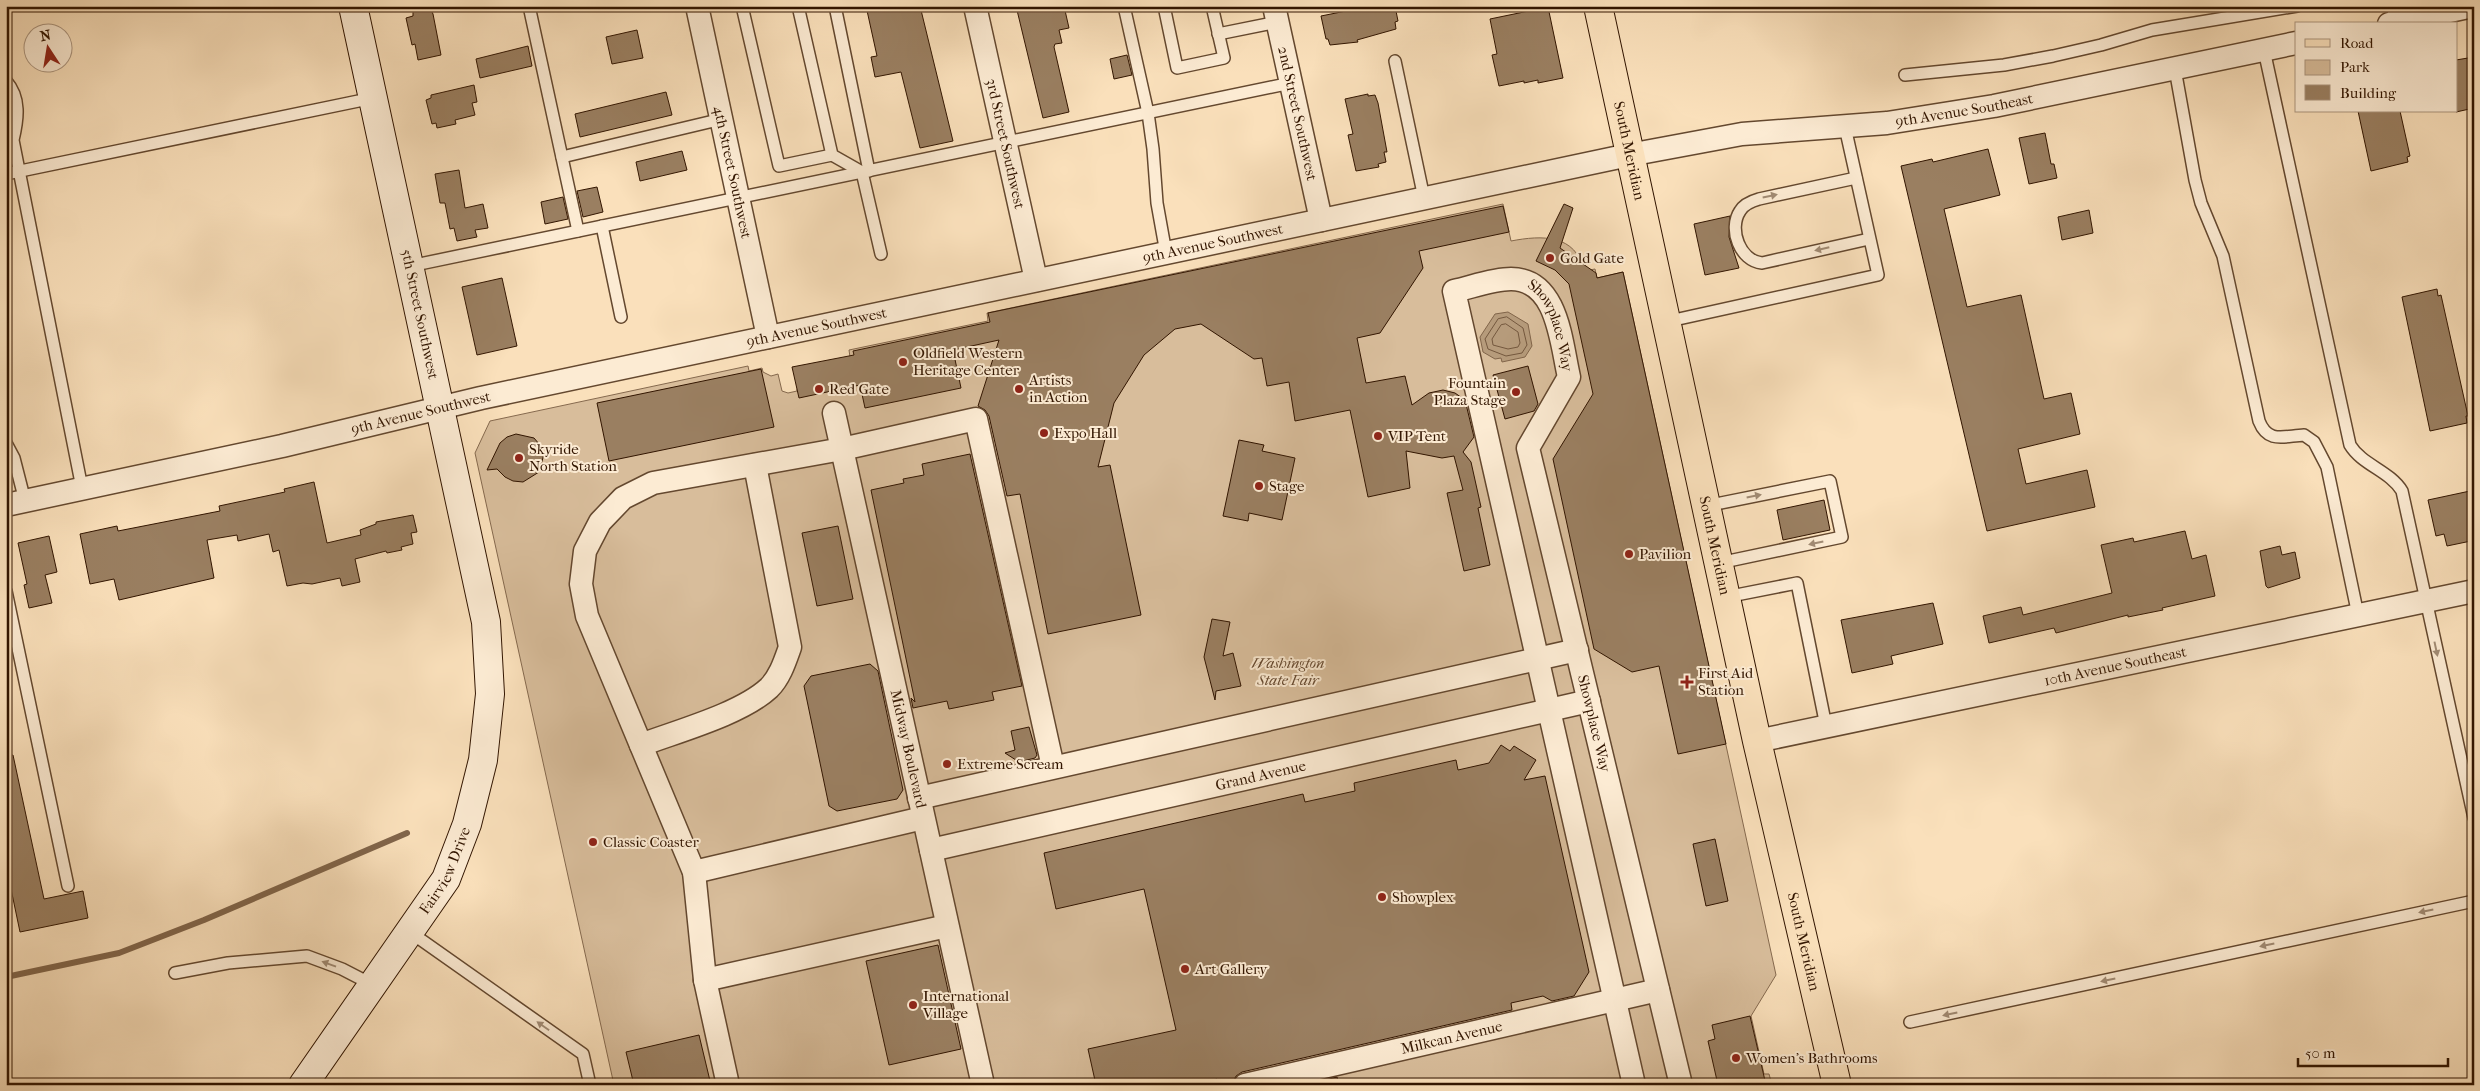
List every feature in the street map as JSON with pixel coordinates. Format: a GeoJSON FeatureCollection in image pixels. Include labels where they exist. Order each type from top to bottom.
{"type":"FeatureCollection","features":[{"type":"Feature","properties":{"kind":"main road","name":"5th Street Southwest"},"geometry":{"type":"LineString","coordinates":[[353,6],[486,622]]}},
{"type":"Feature","properties":{"kind":"main road","name":"South Meridian"},"geometry":{"type":"LineString","coordinates":[[1599,9],[1665,322],[1757,741],[1837,1085]]}},
{"type":"Feature","properties":{"kind":"main road","name":"Fairview Drive"},"geometry":{"type":"LineString","coordinates":[[303,1085],[446,880],[467,824],[481,769],[490,694],[486,622]]}},
{"type":"Feature","properties":{"kind":"street","name":"4th Street Southwest"},"geometry":{"type":"LineString","coordinates":[[697,6],[768,337]]}},
{"type":"Feature","properties":{"kind":"street","name":"3rd Street Southwest"},"geometry":{"type":"LineString","coordinates":[[975,6],[1036,280]]}},
{"type":"Feature","properties":{"kind":"street"},"geometry":{"type":"LineString","coordinates":[[2392,17],[2473,6]]}},
{"type":"Feature","properties":{"kind":"street","name":"2nd Street Southwest"},"geometry":{"type":"LineString","coordinates":[[1276,14],[1322,220]]}},
{"type":"Feature","properties":{"kind":"street","name":"9th Avenue Southeast"},"geometry":{"type":"LineString","coordinates":[[1629,155],[1742,134],[1887,123],[2009,104],[2295,43]]}},
{"type":"Feature","properties":{"kind":"street","name":"9th Avenue Southwest"},"geometry":{"type":"LineString","coordinates":[[16,503],[282,446],[439,408],[768,337],[1629,155]]}},
{"type":"Feature","properties":{"kind":"street","name":"Showplace Way"},"geometry":{"type":"LineString","coordinates":[[1634,1085],[1454,292],[1511,279],[1536,287],[1553,306],[1569,377],[1528,448],[1681,1085]]}},
{"type":"Feature","properties":{"kind":"street","name":"Midway Boulevard"},"geometry":{"type":"LineString","coordinates":[[834,413],[982,1085]]}},
{"type":"Feature","properties":{"kind":"street"},"geometry":{"type":"LineString","coordinates":[[728,1085],[705,980],[694,872],[587,616],[581,584],[585,551],[600,522],[623,498],[653,483],[842,449],[976,419],[1052,768]]}},
{"type":"Feature","properties":{"kind":"street"},"geometry":{"type":"LineString","coordinates":[[641,745],[753,701],[770,686],[783,668],[790,647],[755,465]]}},
{"type":"Feature","properties":{"kind":"street","name":"10th Avenue Southeast"},"geometry":{"type":"LineString","coordinates":[[1757,741],[2474,591]]}},
{"type":"Feature","properties":{"kind":"street"},"geometry":{"type":"LineString","coordinates":[[694,872],[921,808],[1052,768],[1577,650]]}},
{"type":"Feature","properties":{"kind":"street","name":"Grand Avenue"},"geometry":{"type":"LineString","coordinates":[[931,850],[1589,701]]}},
{"type":"Feature","properties":{"kind":"street"},"geometry":{"type":"LineString","coordinates":[[705,980],[947,926]]}},
{"type":"Feature","properties":{"kind":"street","name":"Milkcan Avenue"},"geometry":{"type":"LineString","coordinates":[[1245,1085],[1658,990]]}},
{"type":"Feature","properties":{"kind":"lane"},"geometry":{"type":"LineString","coordinates":[[529,6],[578,231]]}},
{"type":"Feature","properties":{"kind":"lane"},"geometry":{"type":"LineString","coordinates":[[742,6],[779,166],[832,155],[866,171]]}},
{"type":"Feature","properties":{"kind":"lane"},"geometry":{"type":"LineString","coordinates":[[798,6],[832,155]]}},
{"type":"Feature","properties":{"kind":"lane"},"geometry":{"type":"LineString","coordinates":[[835,6],[881,254]]}},
{"type":"Feature","properties":{"kind":"lane"},"geometry":{"type":"LineString","coordinates":[[1124,6],[1148,113],[1157,204],[1166,253]]}},
{"type":"Feature","properties":{"kind":"lane"},"geometry":{"type":"LineString","coordinates":[[1164,6],[1178,68],[1224,58],[1212,6]]}},
{"type":"Feature","properties":{"kind":"lane"},"geometry":{"type":"LineString","coordinates":[[1905,75],[2004,64],[2053,56],[2101,45],[2152,30],[2297,6]]}},
{"type":"Feature","properties":{"kind":"lane"},"geometry":{"type":"LineString","coordinates":[[1218,34],[1276,14]]}},
{"type":"Feature","properties":{"kind":"lane"},"geometry":{"type":"LineString","coordinates":[[2264,50],[2350,444],[2355,453],[2397,483],[2402,491],[2474,818]]}},
{"type":"Feature","properties":{"kind":"lane"},"geometry":{"type":"LineString","coordinates":[[1395,61],[1424,198]]}},
{"type":"Feature","properties":{"kind":"lane"},"geometry":{"type":"LineString","coordinates":[[2175,69],[2184,108],[2195,180],[2201,203],[2223,256],[2258,422],[2263,432],[2272,437],[2304,435],[2314,442],[2327,467],[2358,615]]}},
{"type":"Feature","properties":{"kind":"lane"},"geometry":{"type":"LineString","coordinates":[[6,81],[13,89],[19,117],[10,136],[20,172],[82,488]]}},
{"type":"Feature","properties":{"kind":"lane"},"geometry":{"type":"LineString","coordinates":[[410,266],[1291,82]]}},
{"type":"Feature","properties":{"kind":"lane"},"geometry":{"type":"LineString","coordinates":[[6,174],[373,98]]}},
{"type":"Feature","properties":{"kind":"lane"},"geometry":{"type":"LineString","coordinates":[[562,157],[722,119]]}},
{"type":"Feature","properties":{"kind":"lane"},"geometry":{"type":"LineString","coordinates":[[1665,322],[1878,275],[1844,127]]}},
{"type":"Feature","properties":{"kind":"lane"},"geometry":{"type":"LineString","coordinates":[[1856,178],[1759,199],[1746,204],[1737,218],[1740,249],[1751,260],[1762,263],[1870,238]]}},
{"type":"Feature","properties":{"kind":"lane"},"geometry":{"type":"LineString","coordinates":[[602,226],[621,317]]}},
{"type":"Feature","properties":{"kind":"lane"},"geometry":{"type":"LineString","coordinates":[[6,443],[14,458],[16,503]]}},
{"type":"Feature","properties":{"kind":"lane"},"geometry":{"type":"LineString","coordinates":[[1706,506],[1830,481],[1842,538],[1718,563]]}},
{"type":"Feature","properties":{"kind":"lane"},"geometry":{"type":"LineString","coordinates":[[1726,597],[1797,583],[1826,726]]}},
{"type":"Feature","properties":{"kind":"lane"},"geometry":{"type":"LineString","coordinates":[[6,591],[68,886]]}},
{"type":"Feature","properties":{"kind":"lane"},"geometry":{"type":"LineString","coordinates":[[1910,1022],[2474,900]]}},
{"type":"Feature","properties":{"kind":"lane"},"geometry":{"type":"LineString","coordinates":[[410,932],[583,1054],[590,1085]]}},
{"type":"Feature","properties":{"kind":"lane"},"geometry":{"type":"LineString","coordinates":[[175,973],[228,963],[307,956],[342,969],[373,985]]}},
{"type":"Feature","properties":{"kind":"green space","name":"Washington State Fair"},"geometry":{"type":"Polygon","coordinates":[[[1503,204],[1511,241],[1534,238],[1556,240],[1574,250],[1580,259],[1584,271],[1595,269],[1597,278],[1623,272],[1776,975],[1751,1016],[1764,1074],[1769,1074],[1772,1085],[614,1085],[475,453],[490,421],[748,366],[749,371],[762,368],[763,372],[771,376],[778,374],[782,391],[788,393],[797,391],[797,389],[841,379],[850,357],[849,350],[988,321],[987,313],[1503,204]]]}},
{"type":"Feature","properties":{"kind":"water"},"geometry":{"type":"Polygon","coordinates":[[[1508,312],[1528,324],[1532,346],[1525,357],[1502,362],[1501,358],[1495,359],[1483,352],[1480,337],[1495,314],[1508,312]]]}},
{"type":"Feature","properties":{"kind":"building"},"geometry":{"type":"Polygon","coordinates":[[[413,6],[429,6],[433,14],[441,55],[418,60],[415,44],[412,45],[406,18],[413,16],[413,6]]]}},
{"type":"Feature","properties":{"kind":"building"},"geometry":{"type":"Polygon","coordinates":[[[866,6],[920,6],[953,141],[920,148],[901,72],[875,77],[871,57],[877,56],[866,6]]]}},
{"type":"Feature","properties":{"kind":"building"},"geometry":{"type":"Polygon","coordinates":[[[1016,6],[1064,6],[1069,28],[1059,30],[1062,43],[1055,44],[1054,47],[1069,112],[1043,118],[1016,6]]]}},
{"type":"Feature","properties":{"kind":"building"},"geometry":{"type":"Polygon","coordinates":[[[1356,6],[1395,6],[1398,21],[1395,22],[1396,29],[1357,40],[1358,42],[1330,45],[1328,39],[1326,39],[1321,16],[1356,9],[1356,6]]]}},
{"type":"Feature","properties":{"kind":"building"},"geometry":{"type":"Polygon","coordinates":[[[1548,7],[1563,78],[1538,83],[1538,80],[1524,83],[1524,81],[1499,86],[1492,55],[1497,54],[1490,19],[1548,7]]]}},
{"type":"Feature","properties":{"kind":"building"},"geometry":{"type":"Polygon","coordinates":[[[637,30],[643,58],[612,64],[606,37],[637,30]]]}},
{"type":"Feature","properties":{"kind":"building"},"geometry":{"type":"Polygon","coordinates":[[[528,46],[532,66],[480,78],[476,59],[528,46]]]}},
{"type":"Feature","properties":{"kind":"building"},"geometry":{"type":"Polygon","coordinates":[[[1127,55],[1132,75],[1114,79],[1110,59],[1127,55]]]}},
{"type":"Feature","properties":{"kind":"building"},"geometry":{"type":"Polygon","coordinates":[[[2474,57],[2474,108],[2458,112],[2458,60],[2474,57]]]}},
{"type":"Feature","properties":{"kind":"building"},"geometry":{"type":"Polygon","coordinates":[[[474,85],[477,102],[472,103],[475,115],[455,120],[456,124],[437,128],[436,123],[432,124],[426,100],[431,98],[431,95],[474,85]]]}},
{"type":"Feature","properties":{"kind":"building"},"geometry":{"type":"Polygon","coordinates":[[[666,92],[672,115],[580,137],[575,114],[666,92]]]}},
{"type":"Feature","properties":{"kind":"building"},"geometry":{"type":"Polygon","coordinates":[[[1368,94],[1368,96],[1375,95],[1378,103],[1387,152],[1384,152],[1386,162],[1378,164],[1379,167],[1356,171],[1348,135],[1353,134],[1345,99],[1368,94]]]}},
{"type":"Feature","properties":{"kind":"building"},"geometry":{"type":"Polygon","coordinates":[[[2358,112],[2400,112],[2410,156],[2407,157],[2408,162],[2371,171],[2358,112]]]}},
{"type":"Feature","properties":{"kind":"building"},"geometry":{"type":"Polygon","coordinates":[[[2045,133],[2051,164],[2054,164],[2057,178],[2029,184],[2019,138],[2045,133]]]}},
{"type":"Feature","properties":{"kind":"building"},"geometry":{"type":"Polygon","coordinates":[[[1988,149],[2000,195],[1944,209],[1967,307],[2021,295],[2044,399],[2071,393],[2080,434],[2018,449],[2026,484],[2087,470],[2095,507],[1987,531],[1901,166],[1932,159],[1933,162],[1988,149]]]}},
{"type":"Feature","properties":{"kind":"building"},"geometry":{"type":"Polygon","coordinates":[[[682,151],[687,170],[640,181],[636,162],[682,151]]]}},
{"type":"Feature","properties":{"kind":"building"},"geometry":{"type":"Polygon","coordinates":[[[459,170],[465,208],[483,204],[488,228],[475,230],[477,237],[457,241],[454,228],[450,229],[445,203],[440,203],[435,174],[459,170]]]}},
{"type":"Feature","properties":{"kind":"building"},"geometry":{"type":"Polygon","coordinates":[[[597,187],[603,212],[583,217],[577,191],[597,187]]]}},
{"type":"Feature","properties":{"kind":"building"},"geometry":{"type":"Polygon","coordinates":[[[563,197],[568,219],[545,224],[541,202],[563,197]]]}},
{"type":"Feature","properties":{"kind":"building","name":"Pavilion"},"geometry":{"type":"Polygon","coordinates":[[[1564,204],[1573,208],[1560,248],[1596,273],[1597,278],[1623,272],[1726,744],[1678,754],[1659,666],[1632,672],[1594,649],[1553,459],[1593,394],[1569,284],[1555,270],[1536,261],[1564,204]]]}},
{"type":"Feature","properties":{"kind":"building","name":"Expo Hall"},"geometry":{"type":"Polygon","coordinates":[[[1503,206],[1509,232],[1419,251],[1423,268],[1380,333],[1357,338],[1366,383],[1405,376],[1412,405],[1429,393],[1443,390],[1455,393],[1465,400],[1474,437],[1463,452],[1471,462],[1481,507],[1478,508],[1490,565],[1464,571],[1447,493],[1463,490],[1454,456],[1442,458],[1406,451],[1410,488],[1368,497],[1350,410],[1295,421],[1289,382],[1267,386],[1262,358],[1254,359],[1201,324],[1175,329],[1144,355],[1114,403],[1098,467],[1110,465],[1141,615],[1048,634],[1020,494],[1007,496],[989,416],[985,410],[978,406],[999,340],[953,350],[961,388],[865,408],[860,385],[799,398],[792,367],[854,355],[853,351],[990,322],[988,313],[1503,206]]]}},
{"type":"Feature","properties":{"kind":"building"},"geometry":{"type":"Polygon","coordinates":[[[2089,210],[2093,233],[2062,240],[2058,217],[2089,210]]]}},
{"type":"Feature","properties":{"kind":"building"},"geometry":{"type":"Polygon","coordinates":[[[1730,216],[1729,237],[1739,268],[1705,275],[1694,224],[1730,216]]]}},
{"type":"Feature","properties":{"kind":"building"},"geometry":{"type":"Polygon","coordinates":[[[502,278],[517,346],[477,355],[462,287],[502,278]]]}},
{"type":"Feature","properties":{"kind":"building"},"geometry":{"type":"Polygon","coordinates":[[[2437,289],[2438,296],[2441,295],[2468,416],[2466,416],[2467,423],[2430,431],[2402,297],[2437,289]]]}},
{"type":"Feature","properties":{"kind":"building","name":"Fountain Plaza Stage"},"geometry":{"type":"Polygon","coordinates":[[[1528,366],[1538,404],[1534,411],[1505,419],[1493,375],[1528,366]]]}},
{"type":"Feature","properties":{"kind":"building"},"geometry":{"type":"Polygon","coordinates":[[[761,369],[774,427],[609,461],[597,403],[761,369]]]}},
{"type":"Feature","properties":{"kind":"building","name":"Skyride North Station"},"geometry":{"type":"Polygon","coordinates":[[[516,434],[534,438],[544,454],[539,472],[523,482],[513,481],[505,477],[497,469],[487,470],[500,443],[507,437],[516,434]]]}},
{"type":"Feature","properties":{"kind":"building","name":"Stage"},"geometry":{"type":"Polygon","coordinates":[[[1239,440],[1264,445],[1262,451],[1295,458],[1282,520],[1249,513],[1248,521],[1223,516],[1239,440]]]}},
{"type":"Feature","properties":{"kind":"building"},"geometry":{"type":"Polygon","coordinates":[[[970,454],[1022,686],[992,692],[994,700],[949,709],[947,701],[913,708],[911,698],[915,702],[871,490],[904,483],[903,479],[924,475],[922,464],[970,454]]]}},
{"type":"Feature","properties":{"kind":"building"},"geometry":{"type":"Polygon","coordinates":[[[314,482],[327,543],[361,535],[360,530],[376,524],[376,522],[413,515],[417,532],[411,533],[413,544],[401,547],[402,550],[387,553],[386,551],[355,559],[360,582],[342,586],[340,578],[312,584],[303,583],[287,586],[279,550],[273,552],[269,534],[238,541],[237,535],[207,540],[214,578],[119,600],[114,579],[90,584],[80,534],[117,526],[118,531],[220,511],[219,506],[285,492],[284,489],[314,482]]]}},
{"type":"Feature","properties":{"kind":"building"},"geometry":{"type":"Polygon","coordinates":[[[2470,491],[2474,510],[2474,536],[2470,537],[2471,541],[2447,546],[2444,534],[2436,536],[2428,500],[2470,491]]]}},
{"type":"Feature","properties":{"kind":"building"},"geometry":{"type":"Polygon","coordinates":[[[1824,500],[1830,530],[1783,540],[1777,510],[1824,500]]]}},
{"type":"Feature","properties":{"kind":"building"},"geometry":{"type":"Polygon","coordinates":[[[838,526],[853,599],[817,606],[802,533],[838,526]]]}},
{"type":"Feature","properties":{"kind":"building"},"geometry":{"type":"Polygon","coordinates":[[[2185,531],[2192,559],[2206,555],[2215,596],[2162,608],[2163,610],[2128,617],[2128,615],[2056,633],[2054,628],[1989,643],[1983,616],[2021,607],[2023,615],[2112,593],[2101,545],[2133,538],[2134,542],[2185,531]]]}},
{"type":"Feature","properties":{"kind":"building"},"geometry":{"type":"Polygon","coordinates":[[[49,536],[57,572],[45,575],[52,603],[29,608],[24,585],[27,584],[18,543],[49,536]]]}},
{"type":"Feature","properties":{"kind":"building"},"geometry":{"type":"Polygon","coordinates":[[[2280,546],[2282,555],[2295,552],[2300,578],[2268,588],[2266,586],[2260,551],[2280,546]]]}},
{"type":"Feature","properties":{"kind":"building"},"geometry":{"type":"Polygon","coordinates":[[[1933,603],[1943,644],[1891,656],[1893,664],[1852,673],[1841,620],[1933,603]]]}},
{"type":"Feature","properties":{"kind":"building"},"geometry":{"type":"Polygon","coordinates":[[[1212,619],[1230,622],[1223,656],[1233,653],[1241,686],[1216,691],[1215,700],[1204,657],[1212,619]]]}},
{"type":"Feature","properties":{"kind":"building"},"geometry":{"type":"Polygon","coordinates":[[[870,664],[878,671],[903,790],[897,799],[837,811],[829,806],[804,686],[811,676],[870,664]]]}},
{"type":"Feature","properties":{"kind":"building"},"geometry":{"type":"Polygon","coordinates":[[[1029,727],[1037,755],[1035,758],[1019,762],[1005,753],[1015,750],[1011,731],[1029,727]]]}},
{"type":"Feature","properties":{"kind":"building","name":"Showplex"},"geometry":{"type":"Polygon","coordinates":[[[1501,745],[1510,751],[1514,746],[1536,760],[1524,780],[1545,776],[1589,972],[1574,996],[1552,1001],[1543,996],[1511,1003],[1512,1010],[1242,1072],[1236,1076],[1232,1085],[1218,1085],[1217,1079],[1192,1085],[1096,1085],[1088,1049],[1176,1030],[1144,889],[1056,909],[1044,853],[1303,794],[1305,802],[1355,791],[1354,783],[1456,760],[1458,770],[1489,763],[1501,745]]]}},
{"type":"Feature","properties":{"kind":"building"},"geometry":{"type":"Polygon","coordinates":[[[13,755],[44,899],[83,891],[88,918],[20,932],[6,865],[6,756],[13,755]]]}},
{"type":"Feature","properties":{"kind":"building"},"geometry":{"type":"Polygon","coordinates":[[[1715,839],[1728,901],[1706,906],[1693,844],[1715,839]]]}},
{"type":"Feature","properties":{"kind":"building","name":"International Village"},"geometry":{"type":"Polygon","coordinates":[[[938,945],[961,1049],[889,1065],[866,961],[938,945]]]}},
{"type":"Feature","properties":{"kind":"building","name":"Women's Bathrooms"},"geometry":{"type":"Polygon","coordinates":[[[1750,1016],[1766,1085],[1718,1085],[1708,1041],[1715,1039],[1712,1025],[1750,1016]]]}},
{"type":"Feature","properties":{"kind":"building"},"geometry":{"type":"Polygon","coordinates":[[[699,1035],[711,1085],[634,1085],[626,1052],[699,1035]]]}},
{"type":"Feature","properties":{"kind":"building"},"geometry":{"type":"Polygon","coordinates":[[[1337,1077],[1339,1085],[1305,1085],[1337,1077]]]}},
{"type":"Feature","properties":{"kind":"waterway"},"geometry":{"type":"LineString","coordinates":[[6,977],[119,953],[204,920],[407,833]]}},
{"type":"Feature","properties":{"kind":"place","name":"Gold Gate"},"geometry":{"type":"Point","coordinates":[1550,258]}},
{"type":"Feature","properties":{"kind":"place","name":"Oldfield Western Heritage Center"},"geometry":{"type":"Point","coordinates":[903,362]}},
{"type":"Feature","properties":{"kind":"place","name":"Red Gate"},"geometry":{"type":"Point","coordinates":[819,389]}},
{"type":"Feature","properties":{"kind":"place","name":"Artists in Action"},"geometry":{"type":"Point","coordinates":[1019,389]}},
{"type":"Feature","properties":{"kind":"place","name":"Fountain Plaza Stage"},"geometry":{"type":"Point","coordinates":[1516,392]}},
{"type":"Feature","properties":{"kind":"place","name":"Expo Hall"},"geometry":{"type":"Point","coordinates":[1044,433]}},
{"type":"Feature","properties":{"kind":"place","name":"VIP Tent"},"geometry":{"type":"Point","coordinates":[1378,436]}},
{"type":"Feature","properties":{"kind":"place","name":"Skyride North Station"},"geometry":{"type":"Point","coordinates":[519,458]}},
{"type":"Feature","properties":{"kind":"place","name":"Stage"},"geometry":{"type":"Point","coordinates":[1259,486]}},
{"type":"Feature","properties":{"kind":"place","name":"Pavilion"},"geometry":{"type":"Point","coordinates":[1629,554]}},
{"type":"Feature","properties":{"kind":"place","name":"First Aid Station"},"geometry":{"type":"Point","coordinates":[1687,682]}},
{"type":"Feature","properties":{"kind":"place","name":"Extreme Scream"},"geometry":{"type":"Point","coordinates":[947,764]}},
{"type":"Feature","properties":{"kind":"place","name":"Classic Coaster"},"geometry":{"type":"Point","coordinates":[593,842]}},
{"type":"Feature","properties":{"kind":"place","name":"Showplex"},"geometry":{"type":"Point","coordinates":[1382,897]}},
{"type":"Feature","properties":{"kind":"place","name":"Art Gallery"},"geometry":{"type":"Point","coordinates":[1185,969]}},
{"type":"Feature","properties":{"kind":"place","name":"International Village"},"geometry":{"type":"Point","coordinates":[913,1005]}},
{"type":"Feature","properties":{"kind":"place","name":"Women's Bathrooms"},"geometry":{"type":"Point","coordinates":[1736,1058]}}]}
